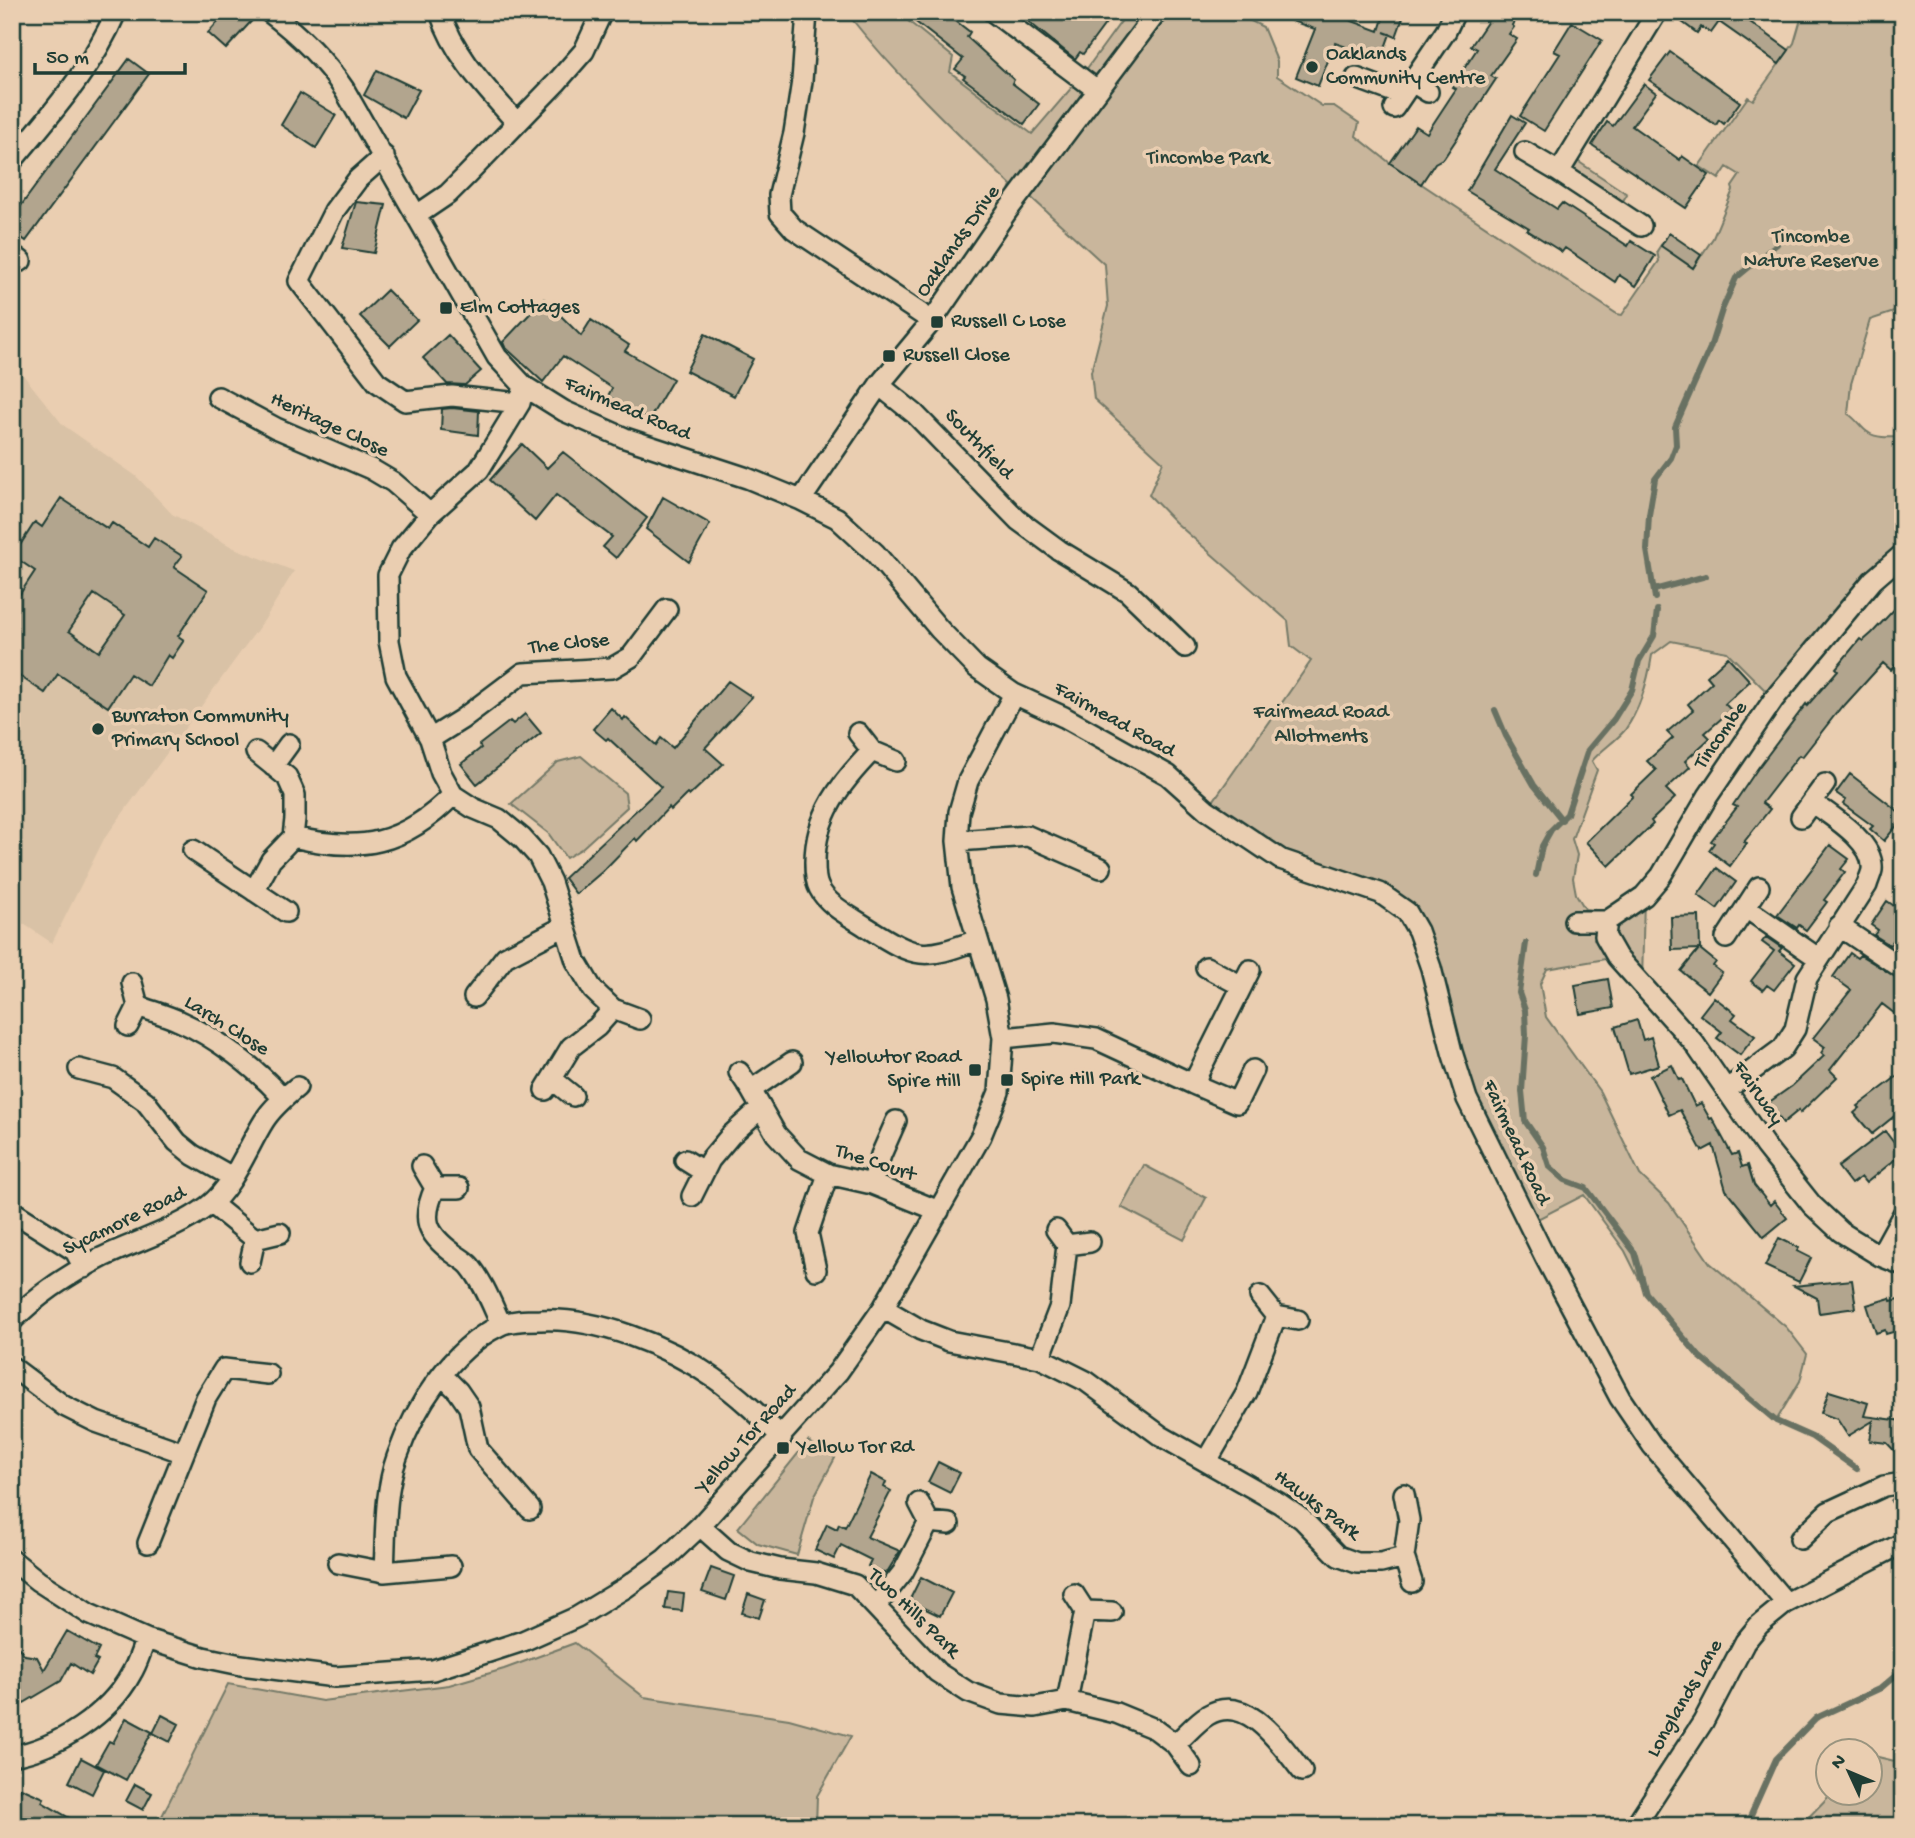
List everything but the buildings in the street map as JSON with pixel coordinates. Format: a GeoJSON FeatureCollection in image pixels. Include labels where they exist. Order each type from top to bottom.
{"type":"FeatureCollection","features":[{"type":"Feature","properties":{"kind":"street"},"geometry":{"type":"LineString","coordinates":[[12,161],[73,86],[104,42],[116,12]]}},
{"type":"Feature","properties":{"kind":"street","name":"Fairmead Road"},"geometry":{"type":"LineString","coordinates":[[269,12],[292,30],[331,71],[356,105],[497,357],[522,394],[625,438],[747,478],[837,518],[875,553],[940,630],[977,668],[1014,694],[1064,717],[1168,775],[1207,810],[1280,859],[1380,893],[1406,912],[1418,931],[1431,968],[1467,1099],[1545,1257],[1620,1398],[1652,1445],[1786,1603]]}},
{"type":"Feature","properties":{"kind":"street"},"geometry":{"type":"LineString","coordinates":[[440,12],[451,40],[478,79],[517,123]]}},
{"type":"Feature","properties":{"kind":"street"},"geometry":{"type":"LineString","coordinates":[[416,215],[447,194],[556,83],[584,51],[602,12]]}},
{"type":"Feature","properties":{"kind":"street"},"geometry":{"type":"LineString","coordinates":[[807,12],[802,81],[794,133],[779,195],[780,213],[794,229],[932,321]]}},
{"type":"Feature","properties":{"kind":"street"},"geometry":{"type":"LineString","coordinates":[[993,12],[1097,90]]}},
{"type":"Feature","properties":{"kind":"street","name":"Oaklands Drive"},"geometry":{"type":"LineString","coordinates":[[801,500],[879,385],[932,321],[1008,210],[1157,12]]}},
{"type":"Feature","properties":{"kind":"street"},"geometry":{"type":"LineString","coordinates":[[1356,78],[1409,94],[1455,12]]}},
{"type":"Feature","properties":{"kind":"street"},"geometry":{"type":"LineString","coordinates":[[1559,172],[1657,12]]}},
{"type":"Feature","properties":{"kind":"street"},"geometry":{"type":"LineString","coordinates":[[1525,152],[1641,226]]}},
{"type":"Feature","properties":{"kind":"street"},"geometry":{"type":"LineString","coordinates":[[384,156],[358,179],[334,211],[299,282],[377,382],[405,401],[452,396],[522,394]]}},
{"type":"Feature","properties":{"kind":"street","name":"Southfield"},"geometry":{"type":"LineString","coordinates":[[879,385],[925,423],[1018,520],[1128,592],[1185,647]]}},
{"type":"Feature","properties":{"kind":"street"},"geometry":{"type":"LineString","coordinates":[[522,394],[479,470],[430,514],[401,548],[388,575],[388,641],[396,676],[430,739],[441,773],[453,795],[473,808],[499,819],[538,856],[551,882],[576,961],[593,990],[613,1009],[640,1019]]}},
{"type":"Feature","properties":{"kind":"street","name":"Heritage Close"},"geometry":{"type":"LineString","coordinates":[[218,397],[234,416],[299,438],[371,469],[393,482],[430,514]]}},
{"type":"Feature","properties":{"kind":"street","name":"Tincombe"},"geometry":{"type":"LineString","coordinates":[[1607,921],[1644,896],[1661,876],[1708,796],[1774,699],[1873,580],[1903,554]]}},
{"type":"Feature","properties":{"kind":"street","name":"The Close"},"geometry":{"type":"LineString","coordinates":[[430,739],[462,719],[523,673],[612,668],[631,657],[667,609]]}},
{"type":"Feature","properties":{"kind":"street","name":"Yellow Tor Road"},"geometry":{"type":"LineString","coordinates":[[12,1560],[38,1581],[89,1614],[146,1639],[210,1658],[262,1669],[335,1677],[433,1670],[523,1641],[577,1617],[625,1588],[665,1559],[700,1526],[838,1372],[883,1308],[939,1211],[981,1136],[999,1092],[1003,1038],[996,999],[962,887],[957,841],[959,812],[968,781],[1014,694]]}},
{"type":"Feature","properties":{"kind":"street"},"geometry":{"type":"LineString","coordinates":[[858,733],[872,751],[896,761]]}},
{"type":"Feature","properties":{"kind":"street"},"geometry":{"type":"LineString","coordinates":[[273,766],[289,744]]}},
{"type":"Feature","properties":{"kind":"street"},"geometry":{"type":"LineString","coordinates":[[872,751],[837,789],[823,816],[815,842],[818,887],[834,905],[900,948],[917,954],[932,954],[977,940]]}},
{"type":"Feature","properties":{"kind":"street"},"geometry":{"type":"LineString","coordinates":[[254,891],[271,860],[293,838],[295,795],[287,777],[256,752]]}},
{"type":"Feature","properties":{"kind":"street"},"geometry":{"type":"LineString","coordinates":[[1726,1090],[1783,1048],[1795,1029],[1807,978],[1867,886],[1872,868],[1868,851],[1856,836],[1807,809],[1825,784]]}},
{"type":"Feature","properties":{"kind":"street"},"geometry":{"type":"LineString","coordinates":[[293,838],[327,845],[383,841],[435,813],[453,795]]}},
{"type":"Feature","properties":{"kind":"street"},"geometry":{"type":"LineString","coordinates":[[957,841],[1028,836],[1101,868]]}},
{"type":"Feature","properties":{"kind":"street"},"geometry":{"type":"LineString","coordinates":[[193,850],[286,912]]}},
{"type":"Feature","properties":{"kind":"street"},"geometry":{"type":"LineString","coordinates":[[1726,938],[1759,887]]}},
{"type":"Feature","properties":{"kind":"street"},"geometry":{"type":"LineString","coordinates":[[1746,908],[1818,958]]}},
{"type":"Feature","properties":{"kind":"street"},"geometry":{"type":"LineString","coordinates":[[1574,921],[1607,921]]}},
{"type":"Feature","properties":{"kind":"street","name":"Fairway"},"geometry":{"type":"LineString","coordinates":[[1607,921],[1605,936],[1617,957],[1694,1043],[1765,1146],[1812,1205],[1841,1232],[1881,1256],[1903,1265]]}},
{"type":"Feature","properties":{"kind":"street"},"geometry":{"type":"LineString","coordinates":[[474,997],[505,957],[565,926]]}},
{"type":"Feature","properties":{"kind":"street"},"geometry":{"type":"LineString","coordinates":[[1839,926],[1903,969]]}},
{"type":"Feature","properties":{"kind":"street"},"geometry":{"type":"LineString","coordinates":[[1193,1084],[1246,978],[1206,967]]}},
{"type":"Feature","properties":{"kind":"street"},"geometry":{"type":"LineString","coordinates":[[128,1026],[138,1006],[132,983]]}},
{"type":"Feature","properties":{"kind":"street","name":"Larch Close"},"geometry":{"type":"LineString","coordinates":[[138,1006],[180,1021],[290,1093]]}},
{"type":"Feature","properties":{"kind":"street"},"geometry":{"type":"LineString","coordinates":[[573,1096],[548,1084],[571,1047],[597,1027],[613,1009]]}},
{"type":"Feature","properties":{"kind":"street"},"geometry":{"type":"LineString","coordinates":[[1003,1038],[1054,1033],[1096,1039],[1237,1103],[1253,1070]]}},
{"type":"Feature","properties":{"kind":"street"},"geometry":{"type":"LineString","coordinates":[[751,1090],[792,1062]]}},
{"type":"Feature","properties":{"kind":"street"},"geometry":{"type":"LineString","coordinates":[[79,1069],[113,1078],[145,1101],[177,1142],[193,1155],[232,1177]]}},
{"type":"Feature","properties":{"kind":"street","name":"The Court"},"geometry":{"type":"LineString","coordinates":[[739,1072],[776,1134],[799,1158],[828,1174],[872,1184],[939,1211]]}},
{"type":"Feature","properties":{"kind":"street","name":"Sycamore Road"},"geometry":{"type":"LineString","coordinates":[[12,1321],[47,1288],[187,1220],[212,1204],[232,1177],[264,1120],[290,1093]]}},
{"type":"Feature","properties":{"kind":"street"},"geometry":{"type":"LineString","coordinates":[[692,1196],[710,1160],[731,1135],[760,1109]]}},
{"type":"Feature","properties":{"kind":"street"},"geometry":{"type":"LineString","coordinates":[[872,1184],[896,1121]]}},
{"type":"Feature","properties":{"kind":"street"},"geometry":{"type":"LineString","coordinates":[[685,1160],[704,1172]]}},
{"type":"Feature","properties":{"kind":"street"},"geometry":{"type":"LineString","coordinates":[[422,1166],[435,1188]]}},
{"type":"Feature","properties":{"kind":"street"},"geometry":{"type":"LineString","coordinates":[[816,1270],[808,1233],[828,1174]]}},
{"type":"Feature","properties":{"kind":"street"},"geometry":{"type":"LineString","coordinates":[[435,1188],[459,1188]]}},
{"type":"Feature","properties":{"kind":"street"},"geometry":{"type":"LineString","coordinates":[[435,1188],[426,1220],[433,1237],[470,1265],[485,1289],[501,1324]]}},
{"type":"Feature","properties":{"kind":"street"},"geometry":{"type":"LineString","coordinates":[[212,1204],[255,1239]]}},
{"type":"Feature","properties":{"kind":"street"},"geometry":{"type":"LineString","coordinates":[[12,1211],[75,1251],[84,1268]]}},
{"type":"Feature","properties":{"kind":"street"},"geometry":{"type":"LineString","coordinates":[[1881,1256],[1903,1214]]}},
{"type":"Feature","properties":{"kind":"street"},"geometry":{"type":"LineString","coordinates":[[255,1239],[279,1233]]}},
{"type":"Feature","properties":{"kind":"street"},"geometry":{"type":"LineString","coordinates":[[1040,1358],[1060,1306],[1062,1238],[1090,1242]]}},
{"type":"Feature","properties":{"kind":"street"},"geometry":{"type":"LineString","coordinates":[[250,1262],[255,1239]]}},
{"type":"Feature","properties":{"kind":"street"},"geometry":{"type":"LineString","coordinates":[[1260,1296],[1276,1316],[1298,1320]]}},
{"type":"Feature","properties":{"kind":"street","name":"Hawks Park"},"geometry":{"type":"LineString","coordinates":[[883,1308],[921,1330],[949,1341],[1040,1358],[1086,1381],[1161,1436],[1303,1519],[1338,1556],[1357,1563],[1381,1563],[1404,1556]]}},
{"type":"Feature","properties":{"kind":"street"},"geometry":{"type":"LineString","coordinates":[[1207,1461],[1247,1392],[1276,1316]]}},
{"type":"Feature","properties":{"kind":"street"},"geometry":{"type":"LineString","coordinates":[[384,1572],[388,1501],[397,1458],[417,1411],[467,1346],[501,1324],[561,1319],[600,1326],[639,1340],[677,1356],[714,1378],[757,1412],[782,1437]]}},
{"type":"Feature","properties":{"kind":"street"},"geometry":{"type":"LineString","coordinates":[[12,1367],[64,1406],[96,1422],[184,1453]]}},
{"type":"Feature","properties":{"kind":"street"},"geometry":{"type":"LineString","coordinates":[[148,1543],[206,1398],[224,1369],[268,1374]]}},
{"type":"Feature","properties":{"kind":"street"},"geometry":{"type":"LineString","coordinates":[[443,1376],[469,1407],[478,1449],[530,1509]]}},
{"type":"Feature","properties":{"kind":"street"},"geometry":{"type":"LineString","coordinates":[[1800,1539],[1828,1512],[1894,1484]]}},
{"type":"Feature","properties":{"kind":"street"},"geometry":{"type":"LineString","coordinates":[[1404,1494],[1409,1520],[1404,1556],[1412,1581]]}},
{"type":"Feature","properties":{"kind":"street"},"geometry":{"type":"LineString","coordinates":[[919,1503],[929,1522]]}},
{"type":"Feature","properties":{"kind":"street"},"geometry":{"type":"LineString","coordinates":[[929,1522],[949,1524]]}},
{"type":"Feature","properties":{"kind":"street"},"geometry":{"type":"LineString","coordinates":[[876,1606],[903,1572],[929,1522]]}},
{"type":"Feature","properties":{"kind":"street","name":"Two Hills Park"},"geometry":{"type":"LineString","coordinates":[[700,1526],[728,1551],[751,1562],[816,1573],[855,1585],[937,1672],[968,1692],[1001,1704],[1035,1707],[1067,1701],[1116,1713],[1155,1729],[1175,1744]]}},
{"type":"Feature","properties":{"kind":"street","name":"Longlands Lane"},"geometry":{"type":"LineString","coordinates":[[1635,1826],[1703,1722],[1745,1642],[1759,1625],[1786,1603],[1903,1543]]}},
{"type":"Feature","properties":{"kind":"street"},"geometry":{"type":"LineString","coordinates":[[338,1563],[384,1572],[451,1566]]}},
{"type":"Feature","properties":{"kind":"street"},"geometry":{"type":"LineString","coordinates":[[1067,1701],[1085,1611],[1074,1594]]}},
{"type":"Feature","properties":{"kind":"street"},"geometry":{"type":"LineString","coordinates":[[1085,1611],[1112,1612]]}},
{"type":"Feature","properties":{"kind":"street"},"geometry":{"type":"LineString","coordinates":[[12,1756],[34,1752],[68,1736],[109,1703],[131,1675],[146,1639]]}},
{"type":"Feature","properties":{"kind":"street"},"geometry":{"type":"LineString","coordinates":[[1191,1766],[1175,1744],[1209,1715],[1231,1709],[1252,1717],[1276,1739],[1302,1771]]}},
{"type":"Feature","properties":{"kind":"shaded area","name":"Burraton Community Primary School"},"geometry":{"type":"Polygon","coordinates":[[[16,366],[63,425],[136,476],[172,514],[234,548],[294,571],[265,619],[104,839],[52,943],[12,916],[12,370],[16,366]]]}},
{"type":"Feature","properties":{"kind":"green space"},"geometry":{"type":"Polygon","coordinates":[[[846,12],[897,12],[953,57],[950,72],[1032,134],[1080,78],[1128,12],[1233,12],[1263,27],[1277,61],[1277,76],[1322,106],[1334,106],[1359,123],[1356,136],[1390,163],[1622,315],[1659,261],[1657,251],[1661,245],[1693,268],[1713,238],[1732,187],[1740,175],[1727,167],[1719,179],[1699,166],[1748,97],[1753,100],[1794,43],[1803,12],[1903,12],[1903,309],[1870,320],[1851,384],[1848,414],[1873,435],[1903,437],[1903,554],[1774,699],[1727,652],[1671,641],[1652,655],[1643,694],[1630,722],[1592,761],[1597,770],[1572,839],[1577,855],[1573,878],[1576,894],[1585,909],[1596,910],[1607,921],[1644,896],[1642,985],[1617,957],[1547,969],[1540,984],[1546,1017],[1600,1092],[1640,1175],[1669,1203],[1710,1263],[1786,1327],[1807,1354],[1800,1381],[1776,1421],[1708,1364],[1646,1293],[1625,1251],[1584,1195],[1528,1224],[1471,1106],[1413,922],[1207,810],[1311,661],[1291,646],[1288,621],[1175,522],[1149,495],[1163,462],[1094,399],[1091,372],[1108,306],[1105,265],[1023,190],[1008,210],[1011,185],[946,123],[846,12]]]}},
{"type":"Feature","properties":{"kind":"green space"},"geometry":{"type":"Polygon","coordinates":[[[1570,156],[1627,194],[1617,211],[1559,172],[1570,156]]]}},
{"type":"Feature","properties":{"kind":"green space"},"geometry":{"type":"Polygon","coordinates":[[[581,756],[625,793],[627,807],[581,849],[566,858],[548,833],[511,804],[558,762],[581,756]]]}},
{"type":"Feature","properties":{"kind":"green space"},"geometry":{"type":"Polygon","coordinates":[[[1144,1165],[1206,1198],[1184,1240],[1121,1207],[1144,1165]]]}},
{"type":"Feature","properties":{"kind":"green space"},"geometry":{"type":"Polygon","coordinates":[[[808,1441],[835,1458],[814,1497],[797,1555],[758,1544],[738,1528],[808,1441]]]}},
{"type":"Feature","properties":{"kind":"green space"},"geometry":{"type":"Polygon","coordinates":[[[575,1643],[644,1697],[789,1719],[851,1736],[817,1796],[816,1826],[157,1826],[228,1684],[322,1701],[449,1685],[504,1669],[575,1643]]]}},
{"type":"Feature","properties":{"kind":"green space"},"geometry":{"type":"Polygon","coordinates":[[[1884,1758],[1903,1763],[1903,1826],[1800,1826],[1819,1806],[1884,1806],[1884,1758]]]}},
{"type":"Feature","properties":{"kind":"waterway"},"geometry":{"type":"LineString","coordinates":[[1655,598],[1647,550],[1655,479],[1671,458],[1676,445],[1675,427],[1710,348],[1736,278],[1777,244]]}},
{"type":"Feature","properties":{"kind":"waterway"},"geometry":{"type":"LineString","coordinates":[[1654,590],[1706,576]]}},
{"type":"Feature","properties":{"kind":"waterway"},"geometry":{"type":"LineString","coordinates":[[1536,875],[1542,846],[1551,830],[1567,814],[1588,750],[1614,719],[1632,690],[1639,661],[1654,636],[1657,610]]}},
{"type":"Feature","properties":{"kind":"waterway"},"geometry":{"type":"LineString","coordinates":[[1495,710],[1506,736],[1534,785],[1562,820]]}},
{"type":"Feature","properties":{"kind":"waterway"},"geometry":{"type":"LineString","coordinates":[[1526,943],[1519,993],[1525,1010],[1522,1091],[1525,1121],[1543,1147],[1549,1166],[1565,1180],[1586,1188],[1635,1253],[1646,1293],[1699,1356],[1776,1421],[1812,1437],[1857,1469]]}},
{"type":"Feature","properties":{"kind":"waterway"},"geometry":{"type":"LineString","coordinates":[[1893,1501],[1903,1511]]}},
{"type":"Feature","properties":{"kind":"waterway"},"geometry":{"type":"LineString","coordinates":[[1746,1826],[1776,1759],[1816,1718],[1881,1688],[1903,1669]]}},
{"type":"Feature","properties":{"kind":"place","name":"Oaklands Community Centre"},"geometry":{"type":"Point","coordinates":[1312,67]}},
{"type":"Feature","properties":{"kind":"place","name":"Elm Cottages"},"geometry":{"type":"Point","coordinates":[446,308]}},
{"type":"Feature","properties":{"kind":"place","name":"Russell C Lose"},"geometry":{"type":"Point","coordinates":[937,322]}},
{"type":"Feature","properties":{"kind":"place","name":"Russell Close"},"geometry":{"type":"Point","coordinates":[889,356]}},
{"type":"Feature","properties":{"kind":"place","name":"Burraton Community Primary School"},"geometry":{"type":"Point","coordinates":[98,729]}},
{"type":"Feature","properties":{"kind":"place","name":"Yellowtor Road Spire Hill"},"geometry":{"type":"Point","coordinates":[975,1070]}},
{"type":"Feature","properties":{"kind":"place","name":"Spire Hill Park"},"geometry":{"type":"Point","coordinates":[1007,1080]}},
{"type":"Feature","properties":{"kind":"place","name":"Yellow Tor Rd"},"geometry":{"type":"Point","coordinates":[783,1448]}},
{"type":"Feature","properties":{"kind":"park label","name":"Tincombe Park"},"geometry":{"type":"Point","coordinates":[1208,159]}},
{"type":"Feature","properties":{"kind":"park label","name":"Tincombe Nature Reserve"},"geometry":{"type":"Point","coordinates":[1811,250]}},
{"type":"Feature","properties":{"kind":"park label","name":"Fairmead Road Allotments"},"geometry":{"type":"Point","coordinates":[1321,725]}}]}
